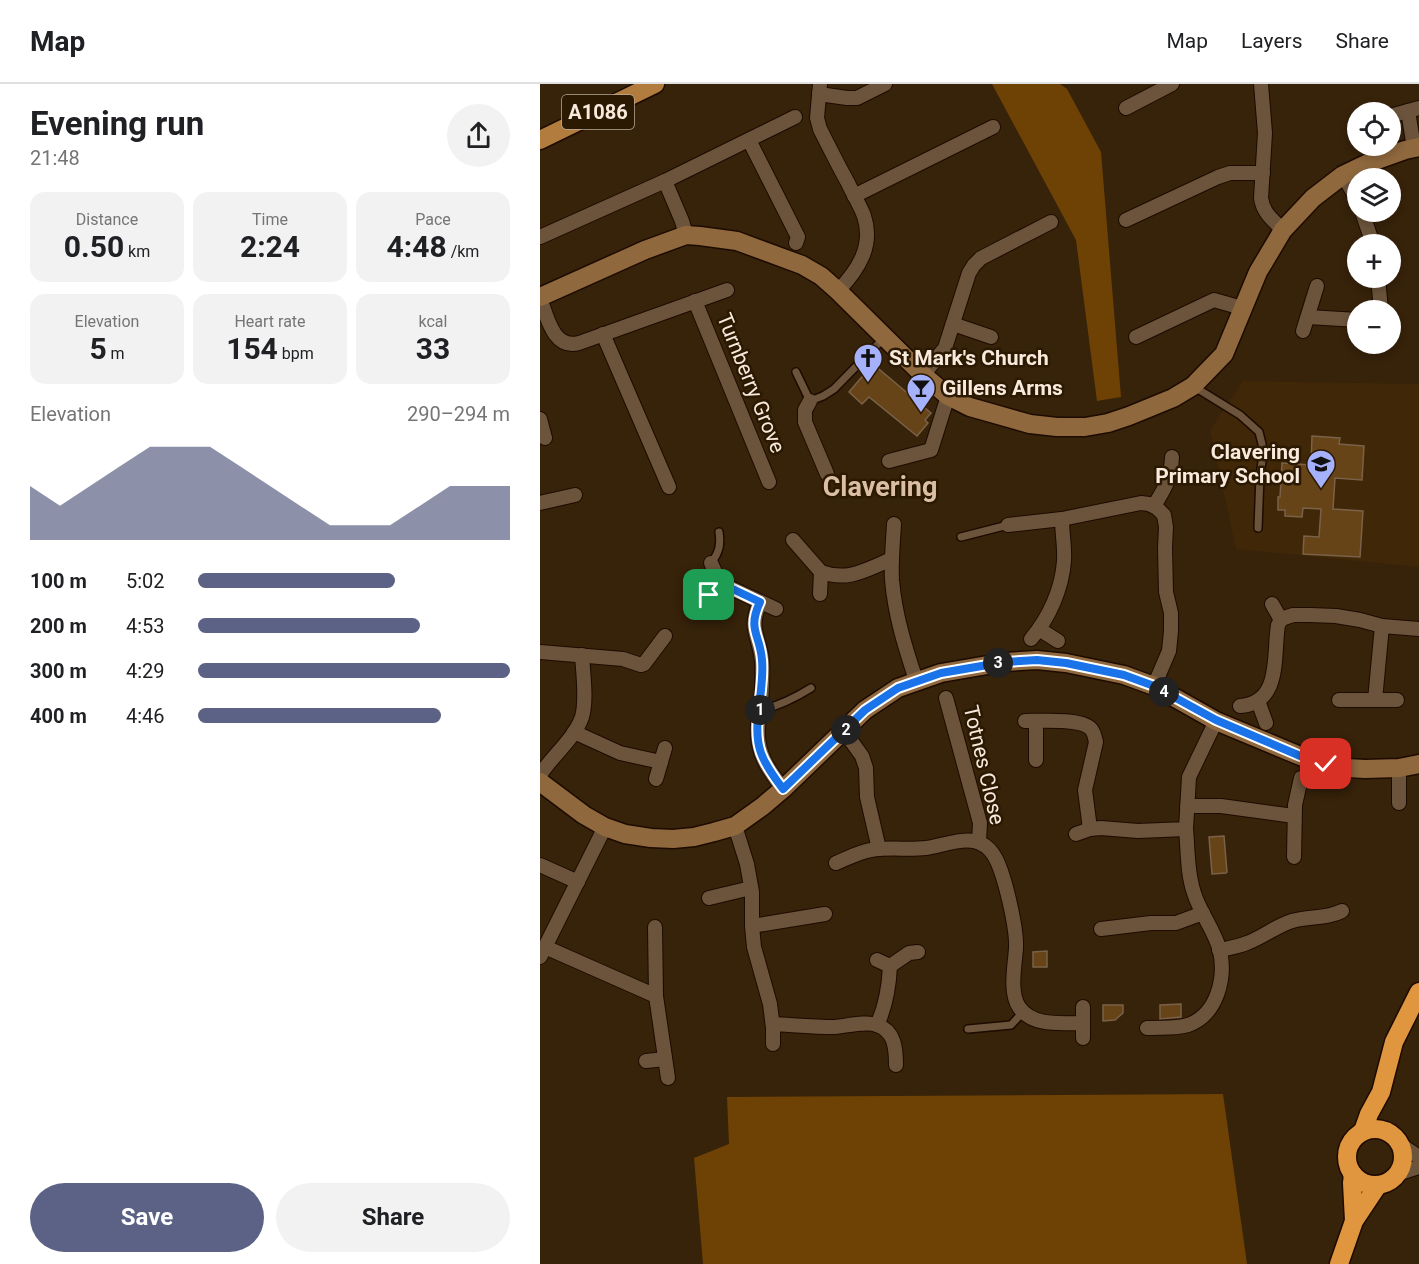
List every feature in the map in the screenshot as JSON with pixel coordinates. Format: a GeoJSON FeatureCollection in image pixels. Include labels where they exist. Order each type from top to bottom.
{"type":"FeatureCollection","features":[{"type":"Feature","properties":{"kind":"highway"},"geometry":{"type":"LineString","coordinates":[[1363,1131],[1381,1092],[1394,1042],[1419,992]]}},
{"type":"Feature","properties":{"kind":"highway"},"geometry":{"type":"LineString","coordinates":[[1381,1092],[1395,1139],[1403,1154],[1402,1163],[1396,1174],[1378,1185],[1362,1181],[1353,1174],[1347,1158],[1351,1142],[1356,1136],[1363,1131],[1381,1129],[1395,1139]]}},
{"type":"Feature","properties":{"kind":"highway"},"geometry":{"type":"LineString","coordinates":[[1353,1174],[1354,1221]]}},
{"type":"Feature","properties":{"kind":"highway"},"geometry":{"type":"LineString","coordinates":[[1340,1264],[1354,1221],[1378,1185]]}},
{"type":"Feature","properties":{"kind":"main road","name":"A1086"},"geometry":{"type":"LineString","coordinates":[[540,141],[655,84]]}},
{"type":"Feature","properties":{"kind":"street"},"geometry":{"type":"LineString","coordinates":[[838,291],[860,265],[865,249],[866,224],[820,129],[817,118],[819,89],[847,98],[857,98],[885,84]]}},
{"type":"Feature","properties":{"kind":"street"},"geometry":{"type":"LineString","coordinates":[[1126,108],[1172,84]]}},
{"type":"Feature","properties":{"kind":"street"},"geometry":{"type":"LineString","coordinates":[[1261,84],[1264,133],[1262,206],[1283,230]]}},
{"type":"Feature","properties":{"kind":"street"},"geometry":{"type":"LineString","coordinates":[[727,290],[575,344],[566,344],[555,335],[540,298],[645,250],[686,235],[736,242],[802,265],[821,276],[923,375],[948,396],[970,407],[1030,424],[1085,427],[1108,423],[1173,398],[1194,386],[1224,354],[1258,272],[1283,230],[1313,198],[1343,175],[1384,156],[1417,147],[1413,110]]}},
{"type":"Feature","properties":{"kind":"street"},"geometry":{"type":"LineString","coordinates":[[540,237],[665,181],[795,117]]}},
{"type":"Feature","properties":{"kind":"street"},"geometry":{"type":"LineString","coordinates":[[854,196],[993,128]]}},
{"type":"Feature","properties":{"kind":"street"},"geometry":{"type":"LineString","coordinates":[[749,140],[798,237],[797,244]]}},
{"type":"Feature","properties":{"kind":"street"},"geometry":{"type":"LineString","coordinates":[[1126,220],[1170,205],[1218,177],[1230,173],[1263,173]]}},
{"type":"Feature","properties":{"kind":"street"},"geometry":{"type":"LineString","coordinates":[[1343,175],[1347,182]]}},
{"type":"Feature","properties":{"kind":"street"},"geometry":{"type":"LineString","coordinates":[[665,181],[686,235]]}},
{"type":"Feature","properties":{"kind":"street"},"geometry":{"type":"LineString","coordinates":[[923,375],[945,348],[969,273],[974,265],[981,258],[1051,222]]}},
{"type":"Feature","properties":{"kind":"street"},"geometry":{"type":"LineString","coordinates":[[1303,331],[1317,286]]}},
{"type":"Feature","properties":{"kind":"street"},"geometry":{"type":"LineString","coordinates":[[1136,337],[1214,300],[1242,308]]}},
{"type":"Feature","properties":{"kind":"street","name":"Turnberry Grove"},"geometry":{"type":"LineString","coordinates":[[695,301],[769,482]]}},
{"type":"Feature","properties":{"kind":"street"},"geometry":{"type":"LineString","coordinates":[[1308,317],[1347,319]]}},
{"type":"Feature","properties":{"kind":"street"},"geometry":{"type":"LineString","coordinates":[[953,324],[991,337]]}},
{"type":"Feature","properties":{"kind":"street"},"geometry":{"type":"LineString","coordinates":[[603,334],[669,487]]}},
{"type":"Feature","properties":{"kind":"street"},"geometry":{"type":"LineString","coordinates":[[889,461],[931,450],[948,396]]}},
{"type":"Feature","properties":{"kind":"street"},"geometry":{"type":"LineString","coordinates":[[810,401],[805,410],[805,422],[827,474]]}},
{"type":"Feature","properties":{"kind":"street"},"geometry":{"type":"LineString","coordinates":[[540,419],[545,438]]}},
{"type":"Feature","properties":{"kind":"street"},"geometry":{"type":"LineString","coordinates":[[1154,506],[1172,472],[1172,457]]}},
{"type":"Feature","properties":{"kind":"street"},"geometry":{"type":"LineString","coordinates":[[540,502],[574,495]]}},
{"type":"Feature","properties":{"kind":"street"},"geometry":{"type":"LineString","coordinates":[[1008,525],[1062,519],[1141,503],[1154,506],[1164,515],[1166,592],[1171,631],[1169,651],[1154,686]]}},
{"type":"Feature","properties":{"kind":"street"},"geometry":{"type":"LineString","coordinates":[[1058,640],[1035,634],[1055,600],[1060,583],[1064,561],[1062,519]]}},
{"type":"Feature","properties":{"kind":"street"},"geometry":{"type":"LineString","coordinates":[[894,524],[892,579],[898,626],[916,680]]}},
{"type":"Feature","properties":{"kind":"street"},"geometry":{"type":"LineString","coordinates":[[793,540],[821,572],[832,576],[858,574],[892,559]]}},
{"type":"Feature","properties":{"kind":"street"},"geometry":{"type":"LineString","coordinates":[[711,563],[720,583],[776,609]]}},
{"type":"Feature","properties":{"kind":"street"},"geometry":{"type":"LineString","coordinates":[[820,594],[821,572]]}},
{"type":"Feature","properties":{"kind":"street"},"geometry":{"type":"LineString","coordinates":[[709,595],[720,583]]}},
{"type":"Feature","properties":{"kind":"street"},"geometry":{"type":"LineString","coordinates":[[760,602],[754,622],[762,658],[757,732],[766,765],[783,789]]}},
{"type":"Feature","properties":{"kind":"street"},"geometry":{"type":"LineString","coordinates":[[1272,604],[1281,620]]}},
{"type":"Feature","properties":{"kind":"street"},"geometry":{"type":"LineString","coordinates":[[1240,706],[1263,698],[1273,677],[1277,633],[1281,620],[1284,618],[1293,615],[1336,616],[1382,626],[1419,629]]}},
{"type":"Feature","properties":{"kind":"street"},"geometry":{"type":"LineString","coordinates":[[1375,700],[1382,626]]}},
{"type":"Feature","properties":{"kind":"street"},"geometry":{"type":"LineString","coordinates":[[540,652],[623,659],[644,664],[664,636]]}},
{"type":"Feature","properties":{"kind":"street"},"geometry":{"type":"LineString","coordinates":[[540,775],[574,732],[582,717],[584,703],[582,656]]}},
{"type":"Feature","properties":{"kind":"street"},"geometry":{"type":"LineString","coordinates":[[540,782],[584,816],[605,827],[625,834],[651,838],[694,837],[735,826],[763,806],[865,710],[898,688],[941,673],[1005,662],[1037,660],[1124,675],[1154,686],[1216,720],[1305,758],[1326,764],[1365,769],[1399,768],[1419,764]]}},
{"type":"Feature","properties":{"kind":"street","name":"Totnes Close"},"geometry":{"type":"LineString","coordinates":[[946,698],[980,824],[979,842]]}},
{"type":"Feature","properties":{"kind":"street"},"geometry":{"type":"LineString","coordinates":[[1339,700],[1397,700]]}},
{"type":"Feature","properties":{"kind":"street"},"geometry":{"type":"LineString","coordinates":[[1258,701],[1266,723]]}},
{"type":"Feature","properties":{"kind":"street"},"geometry":{"type":"LineString","coordinates":[[1147,1028],[1187,1025],[1198,1020],[1207,1013],[1220,986],[1222,969],[1220,950],[1194,896],[1186,829],[1189,777],[1216,720]]}},
{"type":"Feature","properties":{"kind":"street"},"geometry":{"type":"LineString","coordinates":[[1036,760],[1031,721],[1083,724],[1091,728],[1096,742],[1085,790],[1090,829]]}},
{"type":"Feature","properties":{"kind":"street"},"geometry":{"type":"LineString","coordinates":[[844,731],[862,756],[866,768],[867,797],[879,849]]}},
{"type":"Feature","properties":{"kind":"street"},"geometry":{"type":"LineString","coordinates":[[574,732],[620,753],[663,755],[656,779]]}},
{"type":"Feature","properties":{"kind":"street"},"geometry":{"type":"LineString","coordinates":[[1399,768],[1399,803]]}},
{"type":"Feature","properties":{"kind":"street"},"geometry":{"type":"LineString","coordinates":[[1294,857],[1294,805],[1301,778]]}},
{"type":"Feature","properties":{"kind":"street"},"geometry":{"type":"LineString","coordinates":[[1187,806],[1221,806],[1294,816]]}},
{"type":"Feature","properties":{"kind":"street"},"geometry":{"type":"LineString","coordinates":[[735,826],[747,864],[751,888],[754,946],[766,986],[773,1024],[773,1044]]}},
{"type":"Feature","properties":{"kind":"street"},"geometry":{"type":"LineString","coordinates":[[605,827],[543,952],[656,996]]}},
{"type":"Feature","properties":{"kind":"street"},"geometry":{"type":"LineString","coordinates":[[1076,834],[1101,828],[1138,831],[1186,829]]}},
{"type":"Feature","properties":{"kind":"street"},"geometry":{"type":"LineString","coordinates":[[837,862],[869,850],[922,848],[958,841],[979,842],[996,858],[1014,924],[1016,945],[1013,974],[1018,1006],[1031,1018],[1049,1022],[1083,1023]]}},
{"type":"Feature","properties":{"kind":"street"},"geometry":{"type":"LineString","coordinates":[[540,865],[578,882]]}},
{"type":"Feature","properties":{"kind":"street"},"geometry":{"type":"LineString","coordinates":[[709,898],[751,888]]}},
{"type":"Feature","properties":{"kind":"street"},"geometry":{"type":"LineString","coordinates":[[1220,950],[1246,944],[1275,927],[1295,920],[1322,917],[1342,911]]}},
{"type":"Feature","properties":{"kind":"street"},"geometry":{"type":"LineString","coordinates":[[1101,928],[1176,923],[1203,913]]}},
{"type":"Feature","properties":{"kind":"street"},"geometry":{"type":"LineString","coordinates":[[752,926],[825,914]]}},
{"type":"Feature","properties":{"kind":"street"},"geometry":{"type":"LineString","coordinates":[[655,927],[656,996],[668,1078]]}},
{"type":"Feature","properties":{"kind":"street"},"geometry":{"type":"LineString","coordinates":[[877,1025],[886,1000],[889,982],[883,963],[918,952]]}},
{"type":"Feature","properties":{"kind":"street"},"geometry":{"type":"LineString","coordinates":[[1083,1007],[1083,1038]]}},
{"type":"Feature","properties":{"kind":"street"},"geometry":{"type":"LineString","coordinates":[[773,1024],[834,1027],[877,1025],[891,1035],[896,1047],[896,1065]]}},
{"type":"Feature","properties":{"kind":"street"},"geometry":{"type":"LineString","coordinates":[[646,1061],[665,1059]]}},
{"type":"Feature","properties":{"kind":"street"},"geometry":{"type":"LineString","coordinates":[[1395,1139],[1419,1157]]}},
{"type":"Feature","properties":{"kind":"street"},"geometry":{"type":"LineString","coordinates":[[1396,1174],[1419,1167]]}},
{"type":"Feature","properties":{"kind":"lane"},"geometry":{"type":"LineString","coordinates":[[796,372],[810,401],[823,396],[834,389],[884,338]]}},
{"type":"Feature","properties":{"kind":"lane"},"geometry":{"type":"LineString","coordinates":[[1194,386],[1240,415],[1259,432],[1263,454],[1258,528]]}},
{"type":"Feature","properties":{"kind":"lane"},"geometry":{"type":"LineString","coordinates":[[961,537],[1008,525]]}},
{"type":"Feature","properties":{"kind":"lane"},"geometry":{"type":"LineString","coordinates":[[711,563],[720,547],[719,532]]}},
{"type":"Feature","properties":{"kind":"lane"},"geometry":{"type":"LineString","coordinates":[[759,711],[797,697],[811,688]]}},
{"type":"Feature","properties":{"kind":"lane"},"geometry":{"type":"LineString","coordinates":[[968,1029],[1011,1025],[1023,1012]]}},
{"type":"Feature","properties":{"kind":"shaded area"},"geometry":{"type":"Polygon","coordinates":[[[992,84],[1060,84],[1067,89],[1101,152],[1121,397],[1097,401],[1076,240],[992,84]]]}},
{"type":"Feature","properties":{"kind":"shaded area","name":"Clavering Primary School"},"geometry":{"type":"Polygon","coordinates":[[[1243,381],[1419,384],[1419,567],[1236,549],[1210,430],[1243,381]]]}},
{"type":"Feature","properties":{"kind":"shaded area"},"geometry":{"type":"Polygon","coordinates":[[[1223,1094],[1247,1264],[703,1264],[694,1158],[729,1144],[727,1097],[1223,1094]]]}},
{"type":"Feature","properties":{"kind":"building"},"geometry":{"type":"Polygon","coordinates":[[[873,364],[931,413],[925,420],[928,423],[917,436],[869,397],[862,404],[849,392],[873,364]]]}},
{"type":"Feature","properties":{"kind":"building"},"geometry":{"type":"Polygon","coordinates":[[[1312,436],[1340,438],[1339,444],[1364,446],[1362,480],[1335,478],[1333,509],[1363,511],[1360,557],[1303,554],[1304,536],[1319,537],[1321,509],[1303,508],[1302,517],[1285,516],[1285,510],[1278,510],[1282,463],[1311,465],[1312,436]]]}},
{"type":"Feature","properties":{"kind":"building"},"geometry":{"type":"Polygon","coordinates":[[[1224,836],[1227,872],[1212,874],[1209,837],[1224,836]]]}},
{"type":"Feature","properties":{"kind":"building"},"geometry":{"type":"Polygon","coordinates":[[[1047,951],[1047,967],[1033,967],[1033,952],[1047,951]]]}},
{"type":"Feature","properties":{"kind":"building"},"geometry":{"type":"Polygon","coordinates":[[[1181,1004],[1181,1017],[1160,1019],[1160,1005],[1181,1004]]]}},
{"type":"Feature","properties":{"kind":"building"},"geometry":{"type":"Polygon","coordinates":[[[1103,1005],[1123,1005],[1123,1013],[1115,1020],[1103,1021],[1103,1005]]]}},
{"type":"Feature","properties":{"kind":"place","name":"St Mark's Church"},"geometry":{"type":"Point","coordinates":[868,384]}},
{"type":"Feature","properties":{"kind":"place","name":"Gillens Arms"},"geometry":{"type":"Point","coordinates":[921,414]}},
{"type":"Feature","properties":{"kind":"place","name":"Clavering Primary School"},"geometry":{"type":"Point","coordinates":[1321,490]}},
{"type":"Feature","properties":{"kind":"district","name":"Clavering"},"geometry":{"type":"Point","coordinates":[880,487]}},
{"type":"Feature","properties":{"kind":"route"},"geometry":{"type":"LineString","coordinates":[[709,595],[720,583],[760,602],[754,622],[763,672],[757,732],[766,765],[783,789],[865,710],[898,688],[941,673],[1005,662],[1037,660],[1066,663],[1124,675],[1154,686],[1216,720],[1305,758],[1326,764]]}}]}
